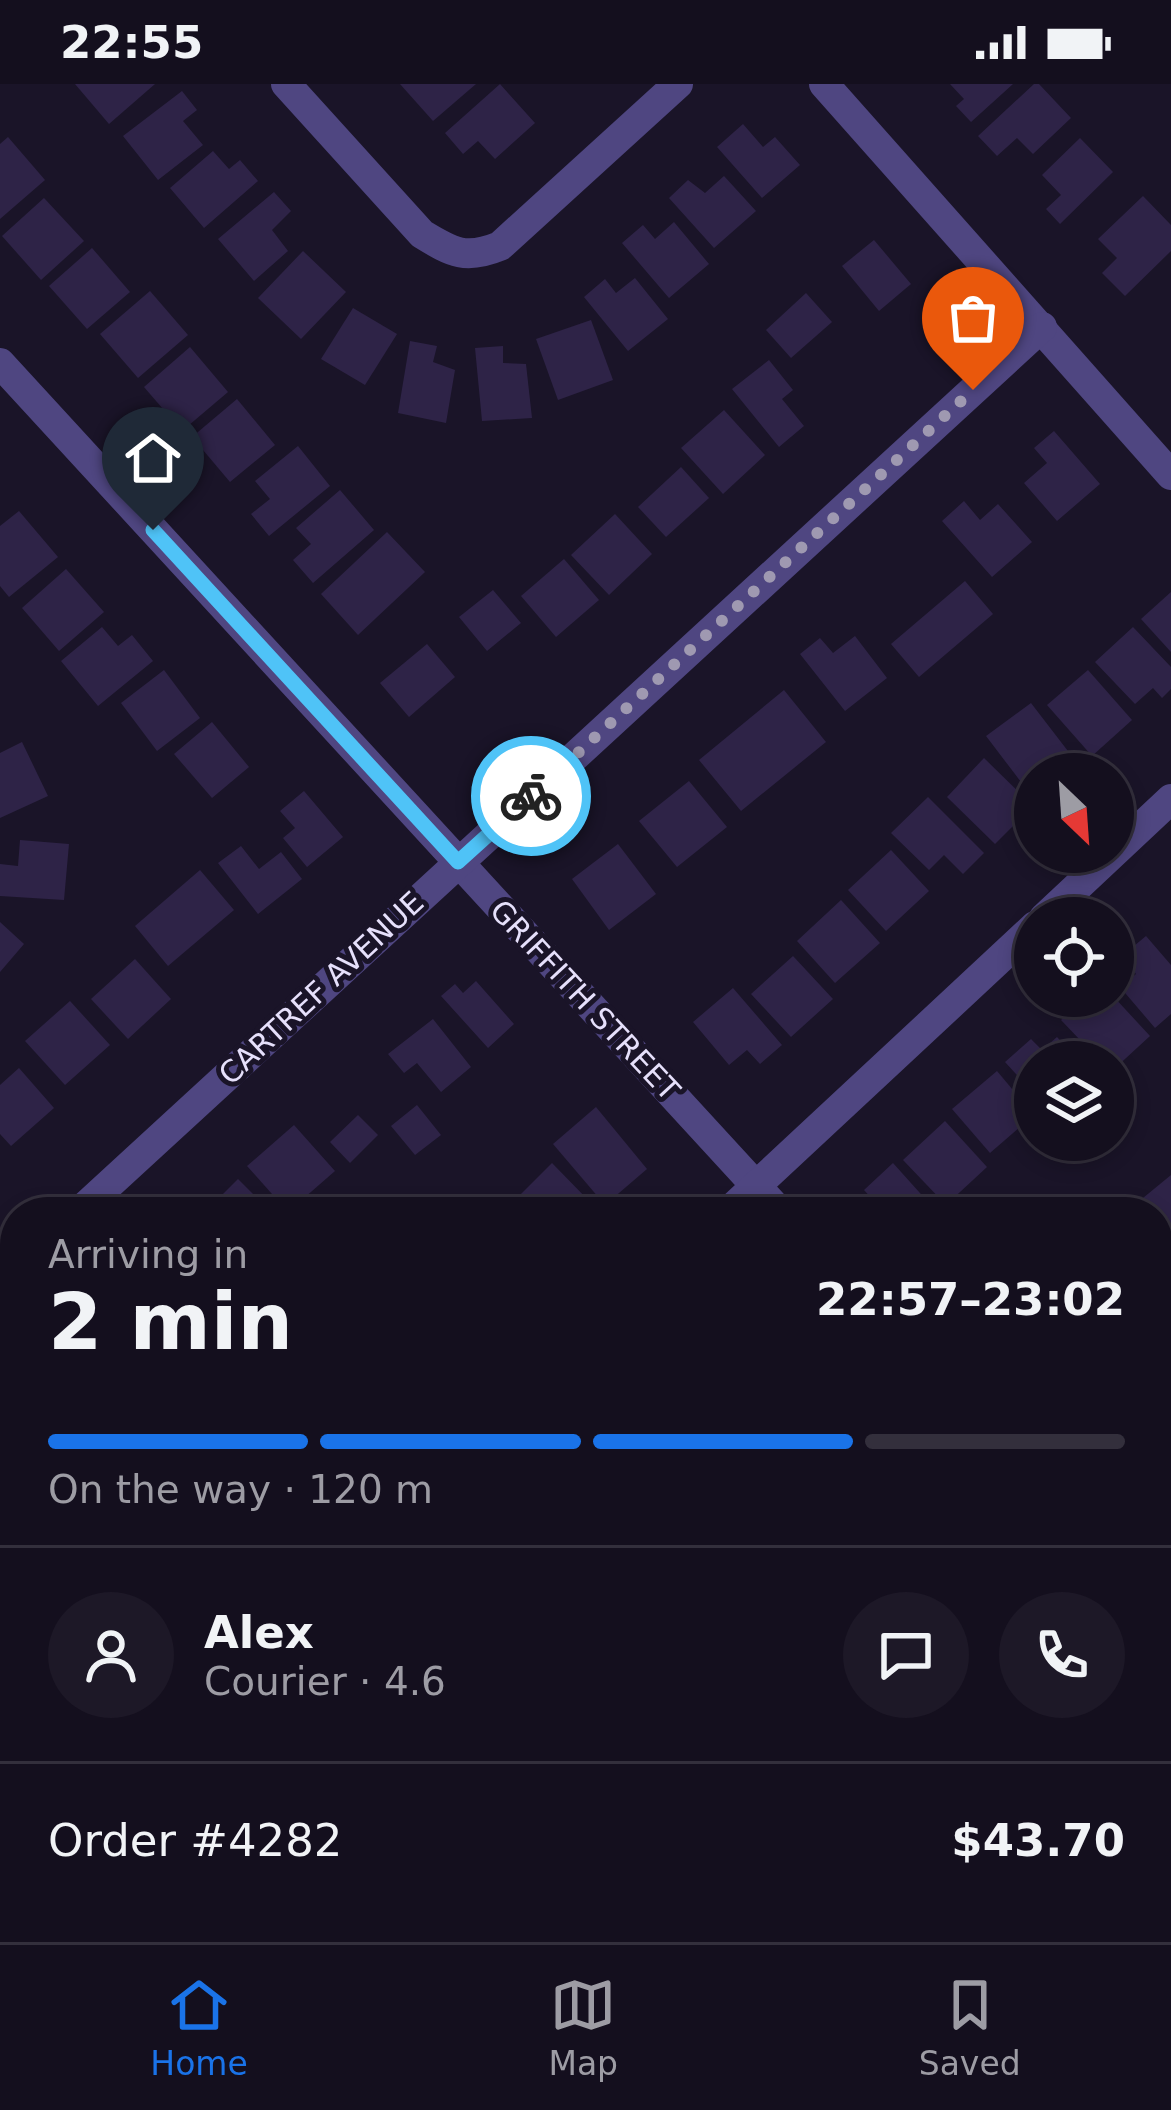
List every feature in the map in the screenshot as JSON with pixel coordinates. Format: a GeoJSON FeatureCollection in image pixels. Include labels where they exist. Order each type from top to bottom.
{"type":"FeatureCollection","features":[{"type":"Feature","properties":{"kind":"street"},"geometry":{"type":"LineString","coordinates":[[286,84],[422,234],[446,249],[475,256],[500,246],[678,84]]}},
{"type":"Feature","properties":{"kind":"street"},"geometry":{"type":"LineString","coordinates":[[824,84],[1171,475]]}},
{"type":"Feature","properties":{"kind":"street","name":"CARTREF AVENUE"},"geometry":{"type":"LineString","coordinates":[[95,1197],[1042,327]]}},
{"type":"Feature","properties":{"kind":"street","name":"GRIFFITH STREET"},"geometry":{"type":"LineString","coordinates":[[0,363],[766,1197]]}},
{"type":"Feature","properties":{"kind":"street"},"geometry":{"type":"LineString","coordinates":[[1066,897],[1171,799]]}},
{"type":"Feature","properties":{"kind":"street"},"geometry":{"type":"LineString","coordinates":[[745,1197],[1014,946]]}},
{"type":"Feature","properties":{"kind":"building"},"geometry":{"type":"Polygon","coordinates":[[[75,84],[155,84],[109,124],[75,84]]]}},
{"type":"Feature","properties":{"kind":"building"},"geometry":{"type":"Polygon","coordinates":[[[400,84],[476,84],[433,121],[400,84]]]}},
{"type":"Feature","properties":{"kind":"building"},"geometry":{"type":"Polygon","coordinates":[[[500,84],[535,123],[495,159],[478,141],[463,154],[445,133],[500,84]]]}},
{"type":"Feature","properties":{"kind":"building"},"geometry":{"type":"Polygon","coordinates":[[[950,84],[1013,84],[971,122],[956,106],[964,99],[950,84]]]}},
{"type":"Feature","properties":{"kind":"building"},"geometry":{"type":"Polygon","coordinates":[[[1034,84],[1071,118],[1033,154],[1017,138],[997,156],[978,136],[1034,84]]]}},
{"type":"Feature","properties":{"kind":"building"},"geometry":{"type":"Polygon","coordinates":[[[182,91],[197,110],[183,121],[203,145],[158,180],[123,136],[182,91]]]}},
{"type":"Feature","properties":{"kind":"building"},"geometry":{"type":"Polygon","coordinates":[[[743,124],[763,147],[775,137],[800,165],[762,198],[717,147],[743,124]]]}},
{"type":"Feature","properties":{"kind":"building"},"geometry":{"type":"Polygon","coordinates":[[[8,137],[45,180],[0,219],[0,144],[8,137]]]}},
{"type":"Feature","properties":{"kind":"building"},"geometry":{"type":"Polygon","coordinates":[[[1080,138],[1113,172],[1060,224],[1046,209],[1061,195],[1042,175],[1080,138]]]}},
{"type":"Feature","properties":{"kind":"building"},"geometry":{"type":"Polygon","coordinates":[[[213,151],[229,169],[240,160],[258,181],[204,228],[170,188],[213,151]]]}},
{"type":"Feature","properties":{"kind":"building"},"geometry":{"type":"Polygon","coordinates":[[[724,176],[756,211],[714,248],[669,198],[688,180],[705,193],[724,176]]]}},
{"type":"Feature","properties":{"kind":"building"},"geometry":{"type":"Polygon","coordinates":[[[274,192],[291,211],[272,230],[288,251],[254,281],[218,239],[274,192]]]}},
{"type":"Feature","properties":{"kind":"building"},"geometry":{"type":"Polygon","coordinates":[[[1143,196],[1171,225],[1171,251],[1125,296],[1102,273],[1117,258],[1098,239],[1143,196]]]}},
{"type":"Feature","properties":{"kind":"building"},"geometry":{"type":"Polygon","coordinates":[[[44,198],[84,241],[41,280],[2,236],[44,198]]]}},
{"type":"Feature","properties":{"kind":"building"},"geometry":{"type":"Polygon","coordinates":[[[674,222],[709,264],[669,298],[622,243],[643,225],[655,239],[674,222]]]}},
{"type":"Feature","properties":{"kind":"building"},"geometry":{"type":"Polygon","coordinates":[[[874,240],[911,284],[879,311],[842,266],[874,240]]]}},
{"type":"Feature","properties":{"kind":"building"},"geometry":{"type":"Polygon","coordinates":[[[92,248],[130,292],[87,329],[49,286],[92,248]]]}},
{"type":"Feature","properties":{"kind":"building"},"geometry":{"type":"Polygon","coordinates":[[[303,251],[346,292],[301,339],[258,298],[303,251]]]}},
{"type":"Feature","properties":{"kind":"building"},"geometry":{"type":"Polygon","coordinates":[[[635,278],[668,319],[628,351],[584,297],[605,279],[616,293],[635,278]]]}},
{"type":"Feature","properties":{"kind":"building"},"geometry":{"type":"Polygon","coordinates":[[[150,291],[188,335],[138,378],[100,334],[150,291]]]}},
{"type":"Feature","properties":{"kind":"building"},"geometry":{"type":"Polygon","coordinates":[[[806,293],[832,322],[791,358],[766,330],[806,293]]]}},
{"type":"Feature","properties":{"kind":"building"},"geometry":{"type":"Polygon","coordinates":[[[353,308],[397,334],[365,385],[321,359],[353,308]]]}},
{"type":"Feature","properties":{"kind":"building"},"geometry":{"type":"Polygon","coordinates":[[[591,320],[613,380],[558,400],[536,339],[591,320]]]}},
{"type":"Feature","properties":{"kind":"building"},"geometry":{"type":"Polygon","coordinates":[[[410,341],[437,346],[433,362],[455,370],[446,423],[398,413],[410,341]]]}},
{"type":"Feature","properties":{"kind":"building"},"geometry":{"type":"Polygon","coordinates":[[[503,346],[503,363],[526,364],[532,418],[482,421],[475,348],[503,346]]]}},
{"type":"Feature","properties":{"kind":"building"},"geometry":{"type":"Polygon","coordinates":[[[190,347],[228,392],[182,431],[144,387],[190,347]]]}},
{"type":"Feature","properties":{"kind":"building"},"geometry":{"type":"Polygon","coordinates":[[[769,360],[793,390],[782,399],[804,426],[779,447],[732,389],[769,360]]]}},
{"type":"Feature","properties":{"kind":"building"},"geometry":{"type":"Polygon","coordinates":[[[237,399],[275,445],[230,482],[192,437],[237,399]]]}},
{"type":"Feature","properties":{"kind":"building"},"geometry":{"type":"Polygon","coordinates":[[[724,410],[765,455],[723,494],[681,448],[724,410]]]}},
{"type":"Feature","properties":{"kind":"building"},"geometry":{"type":"Polygon","coordinates":[[[1054,431],[1100,484],[1057,521],[1024,483],[1047,463],[1034,448],[1054,431]]]}},
{"type":"Feature","properties":{"kind":"building"},"geometry":{"type":"Polygon","coordinates":[[[298,446],[330,486],[269,536],[251,514],[270,499],[255,481],[298,446]]]}},
{"type":"Feature","properties":{"kind":"building"},"geometry":{"type":"Polygon","coordinates":[[[681,467],[709,498],[666,537],[638,507],[681,467]]]}},
{"type":"Feature","properties":{"kind":"building"},"geometry":{"type":"Polygon","coordinates":[[[340,490],[374,530],[313,583],[293,560],[311,544],[296,528],[340,490]]]}},
{"type":"Feature","properties":{"kind":"building"},"geometry":{"type":"Polygon","coordinates":[[[964,501],[980,520],[998,504],[1032,542],[992,577],[942,521],[964,501]]]}},
{"type":"Feature","properties":{"kind":"building"},"geometry":{"type":"Polygon","coordinates":[[[19,511],[58,557],[9,597],[0,586],[0,526],[19,511]]]}},
{"type":"Feature","properties":{"kind":"building"},"geometry":{"type":"Polygon","coordinates":[[[615,514],[652,554],[609,595],[571,555],[615,514]]]}},
{"type":"Feature","properties":{"kind":"building"},"geometry":{"type":"Polygon","coordinates":[[[387,532],[425,572],[358,635],[321,594],[387,532]]]}},
{"type":"Feature","properties":{"kind":"building"},"geometry":{"type":"Polygon","coordinates":[[[564,559],[599,600],[556,637],[521,596],[564,559]]]}},
{"type":"Feature","properties":{"kind":"building"},"geometry":{"type":"Polygon","coordinates":[[[66,569],[104,612],[59,651],[22,608],[66,569]]]}},
{"type":"Feature","properties":{"kind":"building"},"geometry":{"type":"Polygon","coordinates":[[[965,581],[993,614],[919,677],[891,644],[965,581]]]}},
{"type":"Feature","properties":{"kind":"building"},"geometry":{"type":"Polygon","coordinates":[[[493,590],[521,623],[487,651],[459,617],[493,590]]]}},
{"type":"Feature","properties":{"kind":"building"},"geometry":{"type":"Polygon","coordinates":[[[1171,592],[1171,652],[1141,619],[1171,592]]]}},
{"type":"Feature","properties":{"kind":"building"},"geometry":{"type":"Polygon","coordinates":[[[102,627],[118,646],[132,635],[153,661],[98,706],[61,661],[102,627]]]}},
{"type":"Feature","properties":{"kind":"building"},"geometry":{"type":"Polygon","coordinates":[[[1133,627],[1171,667],[1171,689],[1162,698],[1153,688],[1135,704],[1095,662],[1133,627]]]}},
{"type":"Feature","properties":{"kind":"building"},"geometry":{"type":"Polygon","coordinates":[[[855,636],[887,678],[845,711],[800,654],[820,638],[833,653],[855,636]]]}},
{"type":"Feature","properties":{"kind":"building"},"geometry":{"type":"Polygon","coordinates":[[[427,644],[455,677],[409,717],[380,683],[427,644]]]}},
{"type":"Feature","properties":{"kind":"building"},"geometry":{"type":"Polygon","coordinates":[[[164,670],[200,718],[157,751],[121,703],[164,670]]]}},
{"type":"Feature","properties":{"kind":"building"},"geometry":{"type":"Polygon","coordinates":[[[1088,670],[1132,720],[1095,753],[1089,753],[1047,705],[1088,670]]]}},
{"type":"Feature","properties":{"kind":"building"},"geometry":{"type":"Polygon","coordinates":[[[784,690],[826,742],[741,811],[699,760],[784,690]]]}},
{"type":"Feature","properties":{"kind":"building"},"geometry":{"type":"Polygon","coordinates":[[[1031,703],[1069,753],[1014,753],[1014,773],[986,736],[1031,703]]]}},
{"type":"Feature","properties":{"kind":"building"},"geometry":{"type":"Polygon","coordinates":[[[212,722],[249,767],[212,798],[174,754],[212,722]]]}},
{"type":"Feature","properties":{"kind":"building"},"geometry":{"type":"Polygon","coordinates":[[[22,742],[48,796],[0,818],[0,753],[22,742]]]}},
{"type":"Feature","properties":{"kind":"building"},"geometry":{"type":"Polygon","coordinates":[[[984,758],[1014,787],[1014,825],[995,844],[947,797],[984,758]]]}},
{"type":"Feature","properties":{"kind":"building"},"geometry":{"type":"Polygon","coordinates":[[[689,781],[727,827],[677,867],[639,821],[689,781]]]}},
{"type":"Feature","properties":{"kind":"building"},"geometry":{"type":"Polygon","coordinates":[[[304,791],[343,837],[307,867],[283,838],[295,828],[280,811],[304,791]]]}},
{"type":"Feature","properties":{"kind":"building"},"geometry":{"type":"Polygon","coordinates":[[[928,797],[984,853],[963,874],[944,855],[929,870],[891,833],[928,797]]]}},
{"type":"Feature","properties":{"kind":"building"},"geometry":{"type":"Polygon","coordinates":[[[20,840],[69,844],[64,900],[0,896],[0,864],[18,866],[20,840]]]}},
{"type":"Feature","properties":{"kind":"building"},"geometry":{"type":"Polygon","coordinates":[[[618,844],[656,894],[609,930],[572,879],[618,844]]]}},
{"type":"Feature","properties":{"kind":"building"},"geometry":{"type":"Polygon","coordinates":[[[241,846],[259,869],[281,852],[302,879],[258,914],[218,863],[241,846]]]}},
{"type":"Feature","properties":{"kind":"building"},"geometry":{"type":"Polygon","coordinates":[[[891,850],[929,891],[886,931],[848,890],[891,850]]]}},
{"type":"Feature","properties":{"kind":"building"},"geometry":{"type":"Polygon","coordinates":[[[200,870],[234,910],[168,966],[135,926],[200,870]]]}},
{"type":"Feature","properties":{"kind":"building"},"geometry":{"type":"Polygon","coordinates":[[[841,900],[880,943],[835,983],[797,941],[841,900]]]}},
{"type":"Feature","properties":{"kind":"building"},"geometry":{"type":"Polygon","coordinates":[[[0,922],[24,944],[0,972],[0,922]]]}},
{"type":"Feature","properties":{"kind":"building"},"geometry":{"type":"Polygon","coordinates":[[[1146,936],[1171,965],[1171,1014],[1155,1028],[1134,1003],[1134,946],[1146,936]]]}},
{"type":"Feature","properties":{"kind":"building"},"geometry":{"type":"Polygon","coordinates":[[[793,956],[833,999],[791,1037],[751,994],[793,956]]]}},
{"type":"Feature","properties":{"kind":"building"},"geometry":{"type":"Polygon","coordinates":[[[135,959],[171,999],[128,1039],[91,999],[135,959]]]}},
{"type":"Feature","properties":{"kind":"building"},"geometry":{"type":"Polygon","coordinates":[[[476,981],[514,1024],[488,1048],[441,996],[455,984],[463,993],[476,981]]]}},
{"type":"Feature","properties":{"kind":"building"},"geometry":{"type":"Polygon","coordinates":[[[733,988],[782,1045],[760,1064],[747,1050],[729,1065],[693,1022],[733,988]]]}},
{"type":"Feature","properties":{"kind":"building"},"geometry":{"type":"Polygon","coordinates":[[[70,1001],[110,1045],[65,1085],[25,1041],[70,1001]]]}},
{"type":"Feature","properties":{"kind":"building"},"geometry":{"type":"Polygon","coordinates":[[[1132,1017],[1150,1036],[1134,1051],[1134,1041],[1081,1041],[1061,1020],[1132,1017]]]}},
{"type":"Feature","properties":{"kind":"building"},"geometry":{"type":"Polygon","coordinates":[[[433,1019],[471,1067],[441,1092],[417,1063],[404,1073],[388,1054],[433,1019]]]}},
{"type":"Feature","properties":{"kind":"building"},"geometry":{"type":"Polygon","coordinates":[[[19,1068],[54,1108],[11,1146],[0,1134],[0,1085],[19,1068]]]}},
{"type":"Feature","properties":{"kind":"building"},"geometry":{"type":"Polygon","coordinates":[[[997,1071],[1014,1091],[1014,1132],[990,1153],[952,1109],[997,1071]]]}},
{"type":"Feature","properties":{"kind":"building"},"geometry":{"type":"Polygon","coordinates":[[[417,1105],[441,1135],[415,1155],[391,1126],[417,1105]]]}},
{"type":"Feature","properties":{"kind":"building"},"geometry":{"type":"Polygon","coordinates":[[[596,1107],[647,1169],[614,1197],[598,1197],[553,1144],[596,1107]]]}},
{"type":"Feature","properties":{"kind":"building"},"geometry":{"type":"Polygon","coordinates":[[[358,1115],[378,1135],[350,1163],[330,1142],[358,1115]]]}},
{"type":"Feature","properties":{"kind":"building"},"geometry":{"type":"Polygon","coordinates":[[[945,1121],[987,1167],[955,1197],[938,1197],[903,1160],[945,1121]]]}},
{"type":"Feature","properties":{"kind":"building"},"geometry":{"type":"Polygon","coordinates":[[[294,1125],[335,1171],[305,1197],[275,1197],[247,1166],[294,1125]]]}},
{"type":"Feature","properties":{"kind":"building"},"geometry":{"type":"Polygon","coordinates":[[[552,1163],[585,1197],[518,1197],[552,1163]]]}},
{"type":"Feature","properties":{"kind":"building"},"geometry":{"type":"Polygon","coordinates":[[[893,1163],[924,1197],[870,1197],[864,1190],[893,1163]]]}},
{"type":"Feature","properties":{"kind":"building"},"geometry":{"type":"Polygon","coordinates":[[[1171,1175],[1171,1197],[1144,1197],[1171,1175]]]}},
{"type":"Feature","properties":{"kind":"building"},"geometry":{"type":"Polygon","coordinates":[[[238,1179],[256,1197],[220,1197],[238,1179]]]}},
{"type":"Feature","properties":{"kind":"way so far"},"geometry":{"type":"LineString","coordinates":[[531,796],[973,390]]}},
{"type":"Feature","properties":{"kind":"route"},"geometry":{"type":"LineString","coordinates":[[153,530],[458,862],[531,796]]}}]}
